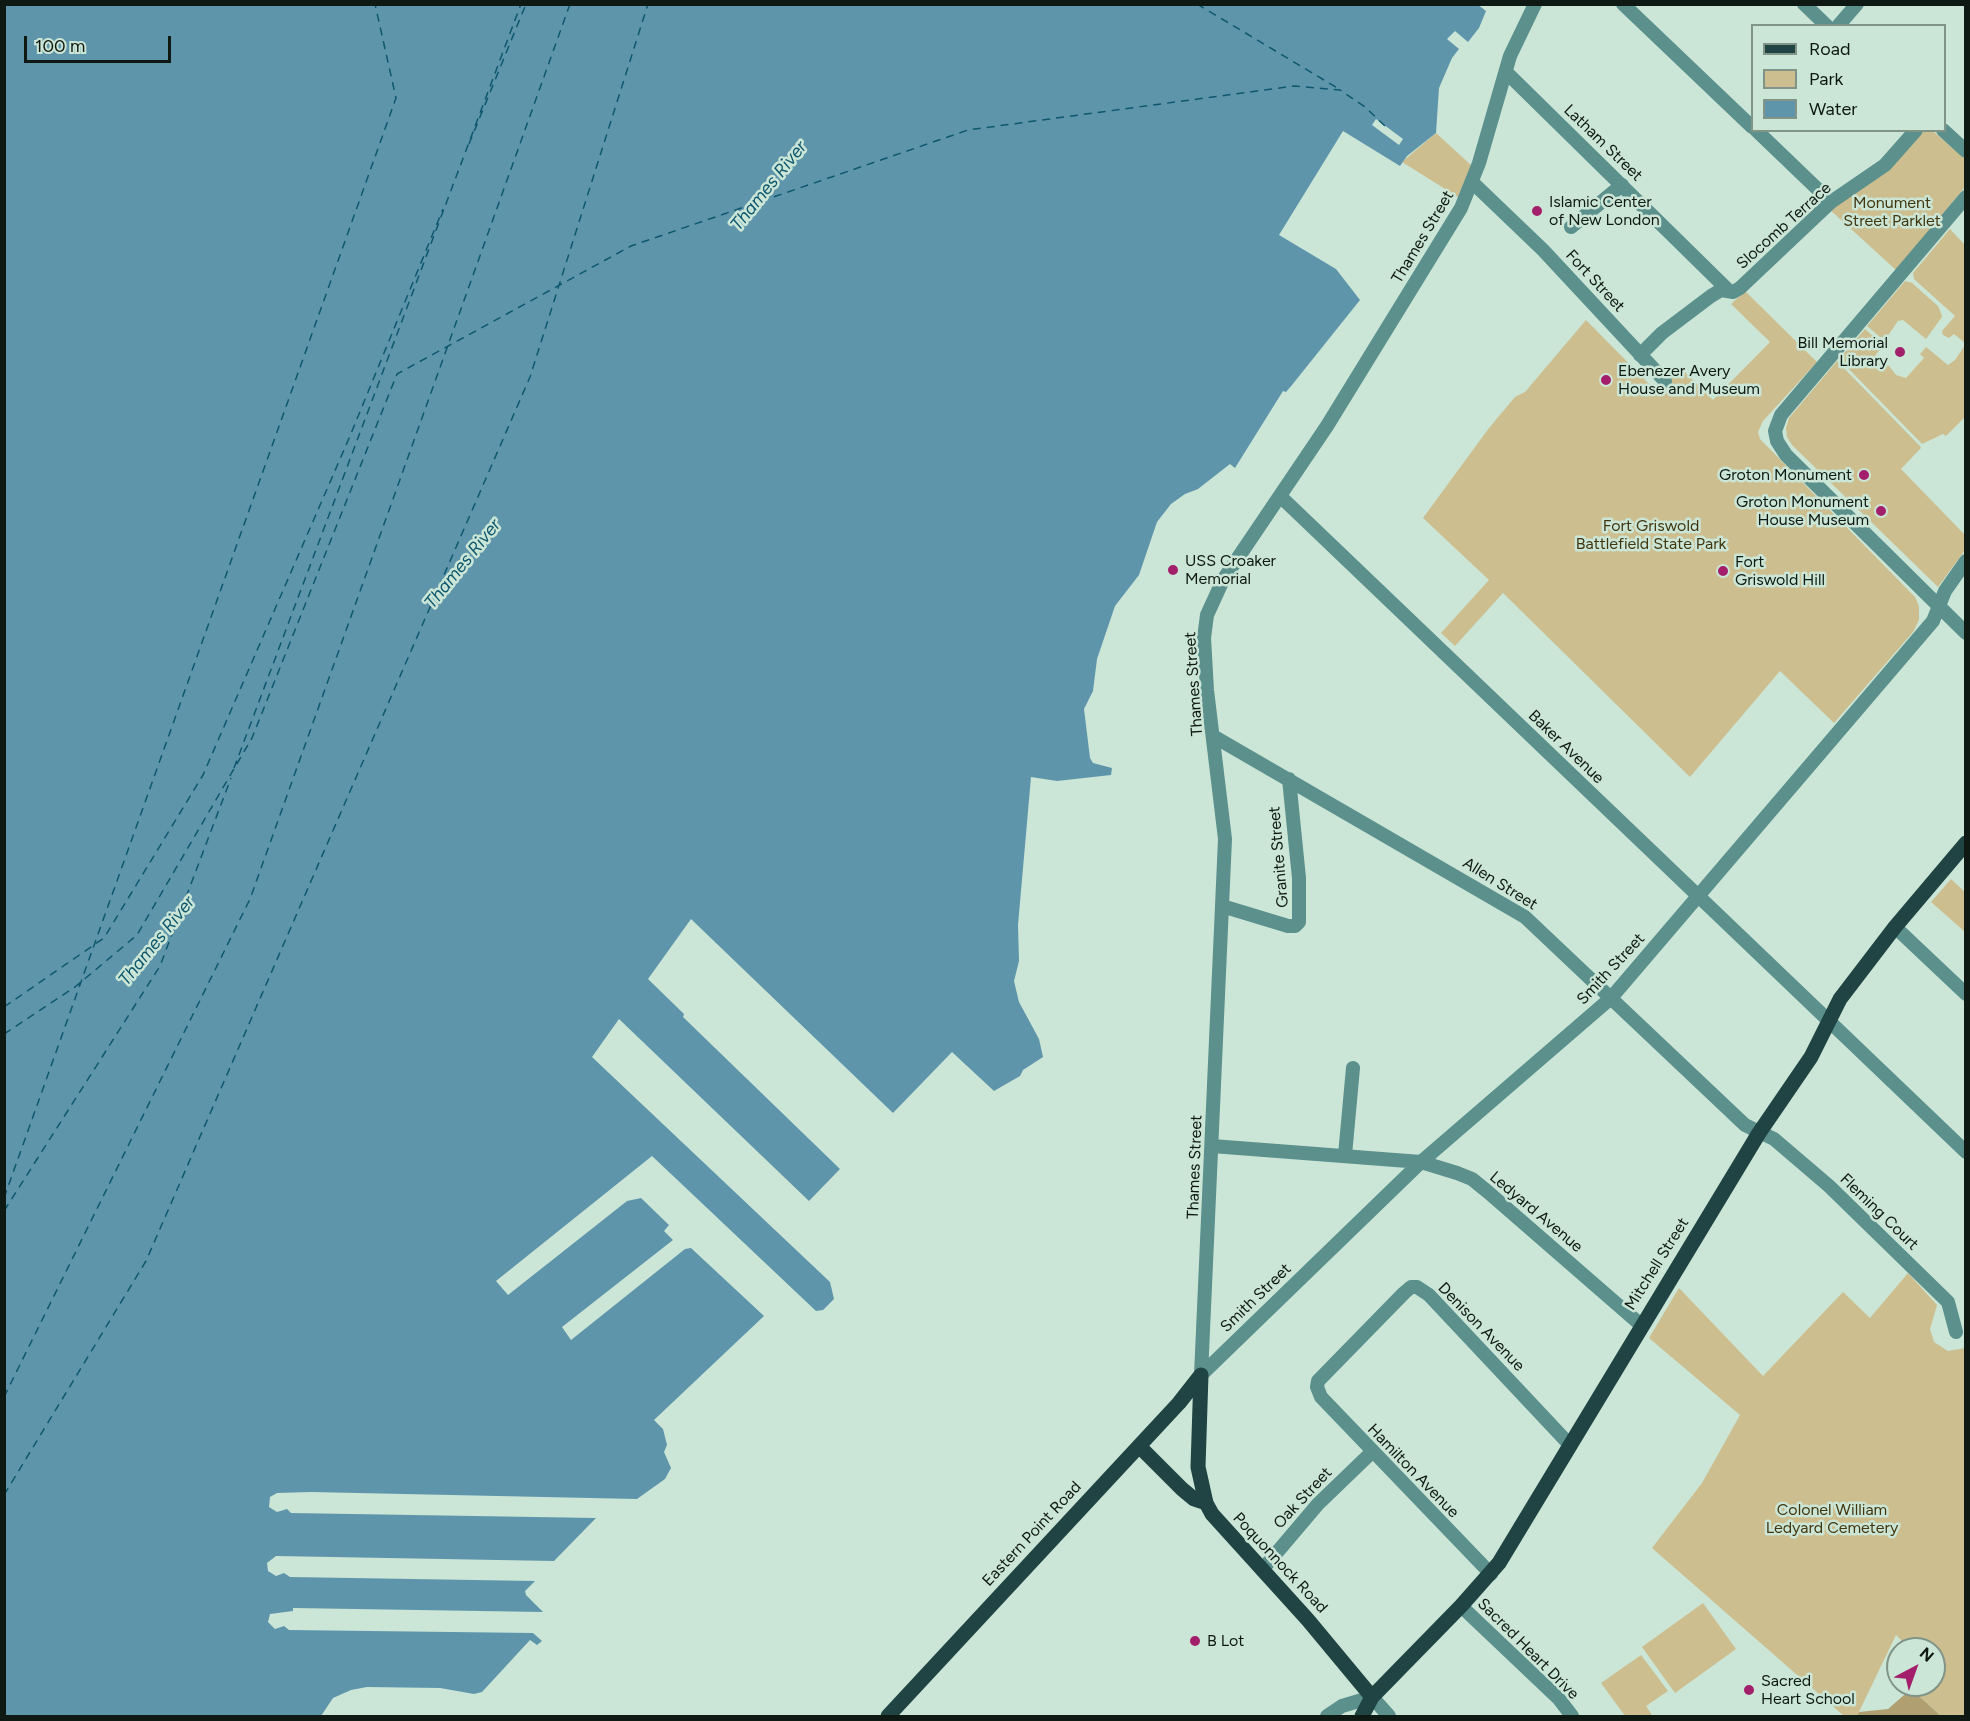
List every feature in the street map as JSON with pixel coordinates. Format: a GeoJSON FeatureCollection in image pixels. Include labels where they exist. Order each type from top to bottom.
{"type":"FeatureCollection","features":[{"type":"Feature","properties":{"kind":"main road","name":"Mitchell Street"},"geometry":{"type":"LineString","coordinates":[[1362,1716],[1372,1697],[1491,1574],[1759,1133],[1811,1057],[1840,999],[1895,927],[1965,843]]}},
{"type":"Feature","properties":{"kind":"main road","name":"Eastern Point Road"},"geometry":{"type":"LineString","coordinates":[[888,1716],[1202,1375]]}},
{"type":"Feature","properties":{"kind":"main road","name":"Poquonnock Road"},"geometry":{"type":"LineString","coordinates":[[1202,1375],[1198,1467],[1206,1503],[1222,1528],[1308,1620],[1372,1697]]}},
{"type":"Feature","properties":{"kind":"main road"},"geometry":{"type":"LineString","coordinates":[[1139,1446],[1182,1489],[1194,1499],[1206,1503]]}},
{"type":"Feature","properties":{"kind":"street","name":"Thames Street"},"geometry":{"type":"LineString","coordinates":[[1202,1375],[1225,839],[1204,638],[1209,606],[1223,580],[1328,426],[1461,208],[1472,182],[1506,72],[1521,31],[1535,4]]}},
{"type":"Feature","properties":{"kind":"street"},"geometry":{"type":"LineString","coordinates":[[1623,4],[1751,126]]}},
{"type":"Feature","properties":{"kind":"street"},"geometry":{"type":"LineString","coordinates":[[1804,4],[1825,24]]}},
{"type":"Feature","properties":{"kind":"street"},"geometry":{"type":"LineString","coordinates":[[1840,24],[1857,4]]}},
{"type":"Feature","properties":{"kind":"street","name":"Latham Street"},"geometry":{"type":"LineString","coordinates":[[1506,72],[1727,289]]}},
{"type":"Feature","properties":{"kind":"street"},"geometry":{"type":"LineString","coordinates":[[1758,132],[1831,202]]}},
{"type":"Feature","properties":{"kind":"street","name":"Slocomb Terrace"},"geometry":{"type":"LineString","coordinates":[[1640,355],[1662,333],[1711,296],[1727,289],[1734,292],[1741,287],[1831,202],[1885,165],[1914,132]]}},
{"type":"Feature","properties":{"kind":"street"},"geometry":{"type":"LineString","coordinates":[[1945,132],[1965,151]]}},
{"type":"Feature","properties":{"kind":"street","name":"Fort Street"},"geometry":{"type":"LineString","coordinates":[[1472,182],[1543,250],[1665,381]]}},
{"type":"Feature","properties":{"kind":"street"},"geometry":{"type":"LineString","coordinates":[[1571,227],[1622,185]]}},
{"type":"Feature","properties":{"kind":"street"},"geometry":{"type":"LineString","coordinates":[[1965,197],[1776,422],[1776,437],[1786,455],[1965,633]]}},
{"type":"Feature","properties":{"kind":"street","name":"Baker Avenue"},"geometry":{"type":"LineString","coordinates":[[1280,496],[1965,1152]]}},
{"type":"Feature","properties":{"kind":"street","name":"Smith Street"},"geometry":{"type":"LineString","coordinates":[[1202,1375],[1421,1162],[1611,998],[1933,621],[1938,606],[1965,561]]}},
{"type":"Feature","properties":{"kind":"street","name":"Allen Street"},"geometry":{"type":"LineString","coordinates":[[1213,736],[1513,909],[1535,926],[1745,1125],[1759,1133]]}},
{"type":"Feature","properties":{"kind":"street","name":"Granite Street"},"geometry":{"type":"LineString","coordinates":[[1222,906],[1288,926],[1295,926],[1299,922],[1299,878],[1289,779]]}},
{"type":"Feature","properties":{"kind":"street"},"geometry":{"type":"LineString","coordinates":[[1895,927],[1965,994]]}},
{"type":"Feature","properties":{"kind":"street"},"geometry":{"type":"LineString","coordinates":[[1345,1155],[1353,1068]]}},
{"type":"Feature","properties":{"kind":"street","name":"Fleming Court"},"geometry":{"type":"LineString","coordinates":[[1759,1133],[1774,1139],[1828,1186],[1948,1302],[1956,1332]]}},
{"type":"Feature","properties":{"kind":"street","name":"Ledyard Avenue"},"geometry":{"type":"LineString","coordinates":[[1212,1146],[1421,1162],[1472,1179],[1641,1325]]}},
{"type":"Feature","properties":{"kind":"street","name":"Denison Avenue"},"geometry":{"type":"LineString","coordinates":[[1317,1387],[1322,1377],[1404,1293],[1412,1287],[1417,1287],[1429,1295],[1569,1444]]}},
{"type":"Feature","properties":{"kind":"street","name":"Hamilton Avenue"},"geometry":{"type":"LineString","coordinates":[[1317,1387],[1321,1397],[1372,1452],[1491,1574]]}},
{"type":"Feature","properties":{"kind":"street","name":"Oak Street"},"geometry":{"type":"LineString","coordinates":[[1262,1570],[1318,1504],[1372,1452]]}},
{"type":"Feature","properties":{"kind":"street","name":"Sacred Heart Drive"},"geometry":{"type":"LineString","coordinates":[[1461,1606],[1559,1699],[1572,1716]]}},
{"type":"Feature","properties":{"kind":"street"},"geometry":{"type":"LineString","coordinates":[[1327,1716],[1342,1706],[1372,1697]]}},
{"type":"Feature","properties":{"kind":"street","name":"Poquonnock Road"},"geometry":{"type":"LineString","coordinates":[[1372,1697],[1389,1716]]}},
{"type":"Feature","properties":{"kind":"green space","name":"Monument Street Parklet"},"geometry":{"type":"Polygon","coordinates":[[[1921,132],[1934,132],[1965,159],[1965,187],[1896,270],[1828,208],[1921,132]]]}},
{"type":"Feature","properties":{"kind":"green space"},"geometry":{"type":"Polygon","coordinates":[[[1436,133],[1471,165],[1458,197],[1402,162],[1436,133]]]}},
{"type":"Feature","properties":{"kind":"green space"},"geometry":{"type":"Polygon","coordinates":[[[1950,229],[1965,245],[1965,343],[1954,334],[1949,338],[1943,335],[1942,331],[1955,316],[1914,279],[1913,273],[1950,229]]]}},
{"type":"Feature","properties":{"kind":"green space"},"geometry":{"type":"Polygon","coordinates":[[[1905,281],[1912,283],[1938,306],[1941,313],[1942,317],[1926,339],[1903,320],[1898,321],[1887,337],[1880,337],[1867,326],[1905,281]]]}},
{"type":"Feature","properties":{"kind":"green space","name":"Fort Griswold Battlefield State Park"},"geometry":{"type":"Polygon","coordinates":[[[1745,291],[1817,362],[1763,421],[1758,432],[1760,439],[1915,597],[1919,606],[1919,620],[1913,632],[1834,723],[1780,671],[1690,777],[1503,593],[1455,646],[1441,633],[1489,580],[1423,518],[1489,428],[1515,397],[1525,392],[1586,320],[1654,389],[1679,366],[1713,400],[1770,342],[1731,304],[1745,291]]]}},
{"type":"Feature","properties":{"kind":"green space"},"geometry":{"type":"Polygon","coordinates":[[[1865,329],[1884,346],[1876,354],[1879,362],[1889,366],[1896,375],[1906,378],[1924,358],[1920,354],[1926,347],[1948,365],[1955,360],[1965,345],[1965,417],[1946,436],[1943,434],[1922,444],[1839,359],[1865,329]]]}},
{"type":"Feature","properties":{"kind":"green space"},"geometry":{"type":"Polygon","coordinates":[[[1837,361],[1920,446],[1921,448],[1901,469],[1965,535],[1965,550],[1938,587],[1792,445],[1787,437],[1786,428],[1789,418],[1837,361]]]}},
{"type":"Feature","properties":{"kind":"green space"},"geometry":{"type":"Polygon","coordinates":[[[1951,879],[1965,892],[1965,932],[1931,902],[1951,879]]]}},
{"type":"Feature","properties":{"kind":"green space","name":"Colonel William Ledyard Cemetery"},"geometry":{"type":"Polygon","coordinates":[[[1908,1273],[1937,1305],[1930,1329],[1934,1342],[1948,1351],[1965,1348],[1965,1716],[1941,1716],[1920,1697],[1946,1697],[1946,1637],[1898,1637],[1896,1635],[1886,1637],[1886,1656],[1857,1716],[1844,1716],[1652,1548],[1702,1483],[1740,1415],[1649,1338],[1679,1288],[1763,1376],[1843,1292],[1870,1318],[1908,1273]]]}},
{"type":"Feature","properties":{"kind":"green space"},"geometry":{"type":"Polygon","coordinates":[[[1703,1603],[1736,1649],[1675,1693],[1642,1647],[1703,1603]]]}},
{"type":"Feature","properties":{"kind":"green space"},"geometry":{"type":"Polygon","coordinates":[[[1641,1655],[1668,1691],[1646,1706],[1652,1715],[1625,1716],[1601,1683],[1641,1655]]]}},
{"type":"Feature","properties":{"kind":"shaded area"},"geometry":{"type":"Polygon","coordinates":[[[1902,1697],[1920,1697],[1941,1716],[1857,1716],[1859,1712],[1888,1709],[1902,1697]]]}},
{"type":"Feature","properties":{"kind":"water","name":"Thames River"},"geometry":{"type":"Polygon","coordinates":[[[1477,4],[1486,11],[1479,28],[1468,42],[1455,31],[1447,39],[1459,49],[1452,58],[1439,88],[1436,133],[1407,156],[1400,166],[1343,131],[1279,235],[1336,269],[1360,300],[1292,385],[1286,392],[1283,391],[1235,468],[1230,464],[1198,489],[1185,494],[1171,504],[1157,522],[1139,575],[1115,606],[1097,659],[1093,691],[1084,709],[1090,758],[1093,763],[1112,768],[1111,775],[1057,781],[1031,777],[1018,925],[1019,961],[1014,981],[1019,1002],[1039,1039],[1043,1057],[1023,1070],[1020,1076],[994,1091],[952,1052],[893,1113],[691,919],[648,979],[684,1014],[683,1017],[840,1169],[809,1201],[619,1019],[592,1057],[830,1282],[834,1299],[823,1310],[816,1311],[652,1156],[496,1281],[508,1295],[627,1201],[641,1198],[669,1225],[664,1231],[673,1240],[562,1327],[571,1340],[685,1249],[691,1248],[764,1316],[654,1420],[663,1429],[667,1445],[664,1452],[671,1468],[665,1479],[637,1499],[311,1492],[277,1493],[270,1497],[269,1507],[277,1512],[287,1509],[291,1513],[596,1518],[554,1561],[276,1556],[267,1563],[268,1571],[276,1576],[284,1573],[290,1577],[535,1581],[525,1591],[526,1595],[543,1612],[293,1608],[293,1611],[270,1614],[268,1622],[275,1629],[284,1626],[289,1630],[533,1633],[542,1641],[537,1645],[530,1640],[482,1692],[474,1694],[440,1688],[367,1687],[351,1690],[333,1698],[321,1716],[5,1716],[5,5],[1477,4]]]}},
{"type":"Feature","properties":{"kind":"pier"},"geometry":{"type":"Polygon","coordinates":[[[1376,119],[1403,139],[1399,145],[1372,125],[1376,119]]]}},
{"type":"Feature","properties":{"kind":"ferry route"},"geometry":{"type":"LineString","coordinates":[[4,1198],[396,98],[375,4]]}},
{"type":"Feature","properties":{"kind":"ferry route"},"geometry":{"type":"LineString","coordinates":[[234,768],[521,4]]}},
{"type":"Feature","properties":{"kind":"ferry route"},"geometry":{"type":"LineString","coordinates":[[469,144],[526,4]]}},
{"type":"Feature","properties":{"kind":"ferry route"},"geometry":{"type":"LineString","coordinates":[[4,1397],[250,899],[570,4]]}},
{"type":"Feature","properties":{"kind":"ferry route"},"geometry":{"type":"LineString","coordinates":[[4,1495],[146,1261],[530,377],[648,4]]}},
{"type":"Feature","properties":{"kind":"ferry route"},"geometry":{"type":"LineString","coordinates":[[1197,4],[1339,89]]}},
{"type":"Feature","properties":{"kind":"ferry route"},"geometry":{"type":"LineString","coordinates":[[4,1034],[75,987],[137,935],[252,738],[397,374],[631,246],[968,130],[1294,86],[1340,90],[1365,107],[1386,127]]}},
{"type":"Feature","properties":{"kind":"ferry route"},"geometry":{"type":"LineString","coordinates":[[4,1007],[104,938],[203,775],[350,436],[443,209]]}},
{"type":"Feature","properties":{"kind":"ferry route"},"geometry":{"type":"LineString","coordinates":[[4,1211],[160,966],[231,778]]}},
{"type":"Feature","properties":{"kind":"place","name":"Islamic Center of New London"},"geometry":{"type":"Point","coordinates":[1537,211]}},
{"type":"Feature","properties":{"kind":"place","name":"Bill Memorial Library"},"geometry":{"type":"Point","coordinates":[1900,352]}},
{"type":"Feature","properties":{"kind":"place","name":"Ebenezer Avery House and Museum"},"geometry":{"type":"Point","coordinates":[1606,380]}},
{"type":"Feature","properties":{"kind":"place","name":"Groton Monument"},"geometry":{"type":"Point","coordinates":[1864,475]}},
{"type":"Feature","properties":{"kind":"place","name":"Groton Monument House Museum"},"geometry":{"type":"Point","coordinates":[1881,511]}},
{"type":"Feature","properties":{"kind":"place","name":"USS Croaker Memorial"},"geometry":{"type":"Point","coordinates":[1173,570]}},
{"type":"Feature","properties":{"kind":"place","name":"Fort Griswold Hill"},"geometry":{"type":"Point","coordinates":[1723,571]}},
{"type":"Feature","properties":{"kind":"place","name":"B Lot"},"geometry":{"type":"Point","coordinates":[1195,1641]}},
{"type":"Feature","properties":{"kind":"place","name":"Sacred Heart School"},"geometry":{"type":"Point","coordinates":[1749,1690]}}]}
